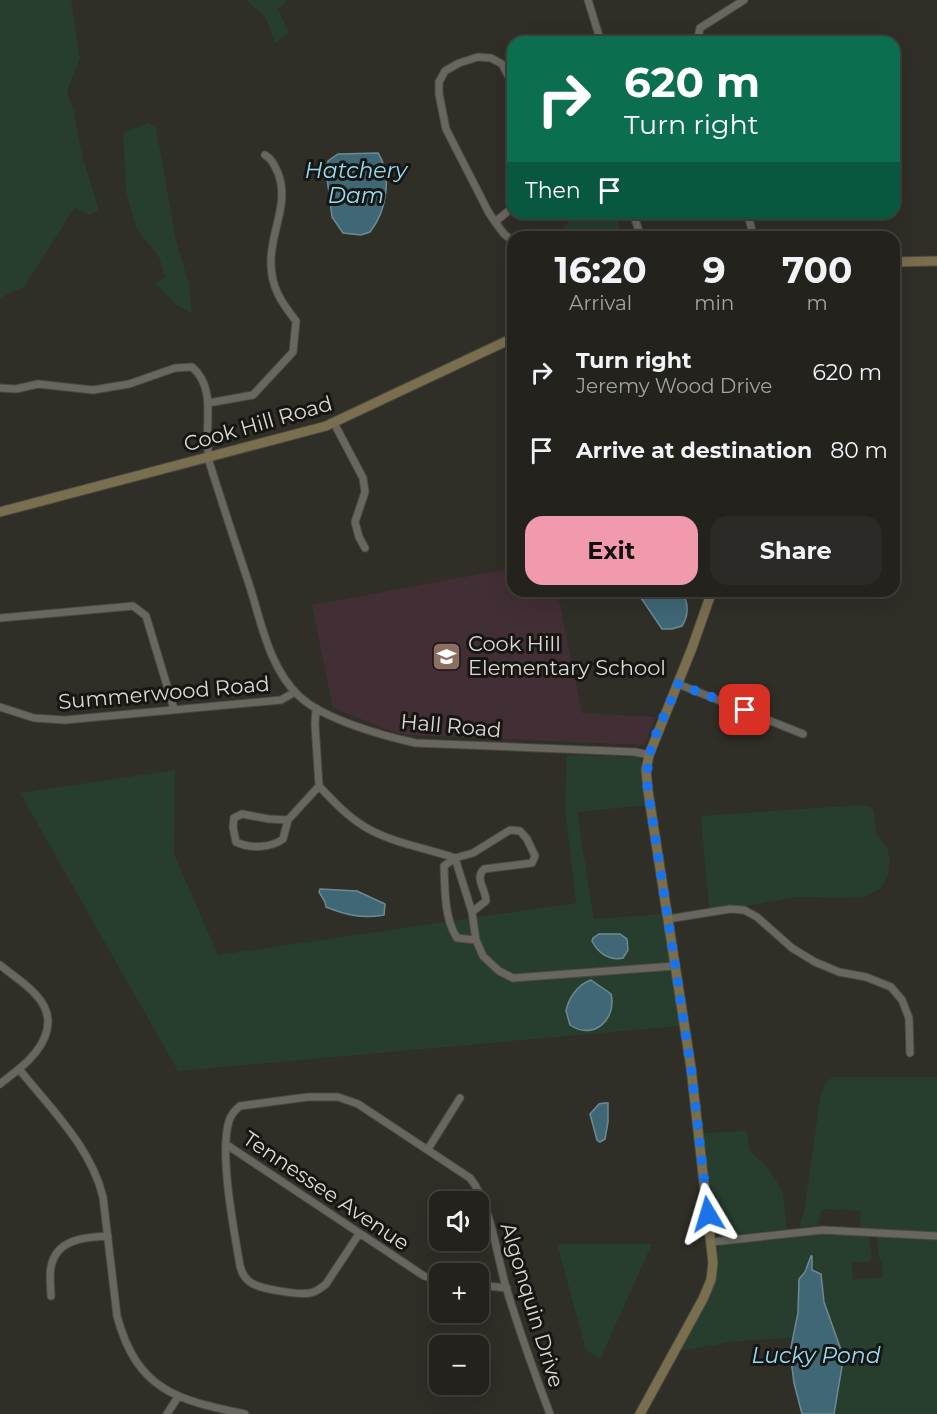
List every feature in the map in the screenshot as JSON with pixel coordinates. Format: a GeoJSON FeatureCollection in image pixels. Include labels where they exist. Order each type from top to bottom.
{"type":"FeatureCollection","features":[{"type":"Feature","properties":{"kind":"street"},"geometry":{"type":"LineString","coordinates":[[588,0],[599,36]]}},
{"type":"Feature","properties":{"kind":"street"},"geometry":{"type":"LineString","coordinates":[[698,36],[700,28],[744,0]]}},
{"type":"Feature","properties":{"kind":"street"},"geometry":{"type":"LineString","coordinates":[[507,74],[502,64],[491,58],[478,57],[459,63],[445,71],[439,82],[446,129],[455,152],[495,222],[507,236]]}},
{"type":"Feature","properties":{"kind":"street"},"geometry":{"type":"LineString","coordinates":[[207,403],[253,395],[293,352],[296,321],[277,296],[271,264],[274,235],[282,212],[282,184],[272,160],[265,155]]}},
{"type":"Feature","properties":{"kind":"street"},"geometry":{"type":"LineString","coordinates":[[495,222],[507,212]]}},
{"type":"Feature","properties":{"kind":"street"},"geometry":{"type":"LineString","coordinates":[[900,262],[937,261]]}},
{"type":"Feature","properties":{"kind":"street","name":"Cook Hill Road"},"geometry":{"type":"LineString","coordinates":[[0,512],[302,434],[334,423],[507,341]]}},
{"type":"Feature","properties":{"kind":"street","name":"Hall Road"},"geometry":{"type":"LineString","coordinates":[[0,388],[16,389],[38,384],[93,390],[129,384],[175,368],[192,367],[201,375],[206,388],[209,458],[272,653],[295,692],[316,708],[381,735],[416,743],[634,752],[649,755]]}},
{"type":"Feature","properties":{"kind":"street"},"geometry":{"type":"LineString","coordinates":[[334,423],[363,478],[365,492],[355,522],[365,548]]}},
{"type":"Feature","properties":{"kind":"street"},"geometry":{"type":"LineString","coordinates":[[640,1414],[709,1286],[713,1271],[712,1242],[697,1115],[646,770],[649,755],[710,597]]}},
{"type":"Feature","properties":{"kind":"street"},"geometry":{"type":"LineString","coordinates":[[0,618],[133,606],[146,616],[174,710]]}},
{"type":"Feature","properties":{"kind":"street"},"geometry":{"type":"LineString","coordinates":[[678,684],[803,734]]}},
{"type":"Feature","properties":{"kind":"street","name":"Summerwood Road"},"geometry":{"type":"LineString","coordinates":[[0,707],[34,718],[51,720],[281,700],[295,692]]}},
{"type":"Feature","properties":{"kind":"street"},"geometry":{"type":"LineString","coordinates":[[316,708],[315,735],[319,786],[340,809],[365,827],[386,837],[456,858]]}},
{"type":"Feature","properties":{"kind":"street"},"geometry":{"type":"LineString","coordinates":[[288,820],[242,814],[234,818],[236,842],[247,848],[277,843],[284,839],[288,820],[319,786]]}},
{"type":"Feature","properties":{"kind":"street"},"geometry":{"type":"LineString","coordinates":[[472,912],[486,901],[486,895],[479,880],[480,873],[484,869],[532,863],[535,856],[527,839],[520,831],[510,830],[473,853],[456,858],[444,866],[445,899],[453,931],[457,938],[476,940]]}},
{"type":"Feature","properties":{"kind":"street"},"geometry":{"type":"LineString","coordinates":[[456,858],[472,912],[476,940],[483,956],[499,971],[513,978],[675,966]]}},
{"type":"Feature","properties":{"kind":"street"},"geometry":{"type":"LineString","coordinates":[[668,919],[730,909],[744,910],[757,917],[792,948],[815,962],[839,972],[891,987],[902,1000],[909,1018],[910,1053]]}},
{"type":"Feature","properties":{"kind":"street"},"geometry":{"type":"LineString","coordinates":[[0,965],[37,996],[45,1008],[48,1025],[44,1042],[34,1057],[0,1084]]}},
{"type":"Feature","properties":{"kind":"street"},"geometry":{"type":"LineString","coordinates":[[19,1069],[91,1162],[99,1179],[117,1316],[132,1356],[144,1372],[161,1388],[178,1397],[204,1406],[245,1414]]}},
{"type":"Feature","properties":{"kind":"street","name":"Algonquin Drive"},"geometry":{"type":"LineString","coordinates":[[359,1234],[326,1284],[319,1290],[300,1293],[251,1284],[244,1277],[240,1266],[230,1202],[227,1145],[230,1118],[234,1111],[240,1106],[308,1097],[338,1097],[358,1104],[470,1178],[478,1186],[507,1288],[550,1414]]}},
{"type":"Feature","properties":{"kind":"street"},"geometry":{"type":"LineString","coordinates":[[428,1149],[460,1098]]}},
{"type":"Feature","properties":{"kind":"street","name":"Tennessee Avenue"},"geometry":{"type":"LineString","coordinates":[[227,1145],[359,1234],[429,1277]]}},
{"type":"Feature","properties":{"kind":"street"},"geometry":{"type":"LineString","coordinates":[[712,1242],[823,1230],[937,1236]]}},
{"type":"Feature","properties":{"kind":"street"},"geometry":{"type":"LineString","coordinates":[[51,1296],[51,1266],[61,1248],[80,1238],[108,1236]]}},
{"type":"Feature","properties":{"kind":"street"},"geometry":{"type":"LineString","coordinates":[[489,1286],[507,1288]]}},
{"type":"Feature","properties":{"kind":"street"},"geometry":{"type":"LineString","coordinates":[[168,1414],[178,1397]]}},
{"type":"Feature","properties":{"kind":"shaded area","name":"Cook Hill Elementary School"},"geometry":{"type":"Polygon","coordinates":[[[507,569],[507,597],[558,597],[582,713],[656,717],[644,745],[407,735],[391,731],[333,708],[312,605],[507,569]]]}},
{"type":"Feature","properties":{"kind":"green space"},"geometry":{"type":"Polygon","coordinates":[[[0,0],[71,0],[80,58],[67,91],[83,159],[99,210],[89,215],[75,207],[24,287],[0,298],[0,0]]]}},
{"type":"Feature","properties":{"kind":"green space"},"geometry":{"type":"Polygon","coordinates":[[[246,0],[288,0],[278,9],[289,33],[275,43],[265,16],[246,0]]]}},
{"type":"Feature","properties":{"kind":"green space"},"geometry":{"type":"Polygon","coordinates":[[[148,123],[156,128],[177,245],[189,283],[192,313],[178,306],[155,284],[165,277],[159,257],[136,228],[126,190],[123,133],[148,123]]]}},
{"type":"Feature","properties":{"kind":"green space"},"geometry":{"type":"Polygon","coordinates":[[[571,219],[617,219],[621,231],[562,231],[571,219]]]}},
{"type":"Feature","properties":{"kind":"green space"},"geometry":{"type":"Polygon","coordinates":[[[567,755],[638,757],[642,763],[648,805],[577,812],[594,919],[664,914],[679,1026],[178,1071],[20,793],[175,770],[174,854],[218,955],[576,903],[565,807],[567,755]]]}},
{"type":"Feature","properties":{"kind":"green space"},"geometry":{"type":"Polygon","coordinates":[[[861,805],[871,807],[874,812],[876,833],[887,848],[890,859],[888,876],[880,889],[863,898],[795,897],[740,907],[709,908],[701,816],[861,805]]]}},
{"type":"Feature","properties":{"kind":"green space"},"geometry":{"type":"Polygon","coordinates":[[[833,1077],[937,1077],[937,1232],[860,1228],[861,1211],[826,1209],[821,1211],[818,1225],[800,1227],[820,1098],[825,1083],[833,1077]]]}},
{"type":"Feature","properties":{"kind":"green space"},"geometry":{"type":"Polygon","coordinates":[[[747,1131],[749,1150],[769,1169],[783,1192],[787,1229],[719,1236],[714,1228],[703,1133],[747,1131]]]}},
{"type":"Feature","properties":{"kind":"green space"},"geometry":{"type":"Polygon","coordinates":[[[824,1234],[869,1236],[872,1258],[870,1261],[852,1263],[853,1280],[883,1277],[877,1236],[937,1240],[937,1414],[834,1414],[842,1366],[841,1350],[824,1302],[821,1274],[812,1270],[812,1256],[799,1280],[798,1313],[792,1338],[738,1341],[679,1351],[712,1291],[716,1277],[716,1257],[721,1245],[824,1234]]]}},
{"type":"Feature","properties":{"kind":"green space"},"geometry":{"type":"Polygon","coordinates":[[[557,1244],[652,1244],[600,1359],[586,1350],[557,1244]]]}},
{"type":"Feature","properties":{"kind":"water","name":"Hatchery Dam"},"geometry":{"type":"Polygon","coordinates":[[[378,153],[385,172],[386,194],[376,224],[370,232],[361,235],[343,233],[332,217],[326,170],[328,161],[338,154],[378,153]]]}},
{"type":"Feature","properties":{"kind":"water"},"geometry":{"type":"Polygon","coordinates":[[[640,597],[684,597],[687,608],[682,626],[662,629],[640,597]]]}},
{"type":"Feature","properties":{"kind":"water"},"geometry":{"type":"Polygon","coordinates":[[[320,889],[357,891],[385,904],[384,915],[354,916],[326,907],[319,892],[320,889]]]}},
{"type":"Feature","properties":{"kind":"water"},"geometry":{"type":"Polygon","coordinates":[[[599,934],[620,934],[627,939],[628,950],[623,958],[609,957],[597,949],[592,941],[599,934]]]}},
{"type":"Feature","properties":{"kind":"water"},"geometry":{"type":"Polygon","coordinates":[[[591,980],[611,994],[610,1012],[602,1025],[595,1029],[579,1029],[570,1025],[567,1006],[578,988],[591,980]]]}},
{"type":"Feature","properties":{"kind":"water"},"geometry":{"type":"Polygon","coordinates":[[[608,1103],[605,1139],[600,1142],[597,1140],[590,1114],[599,1104],[608,1103]]]}},
{"type":"Feature","properties":{"kind":"water","name":"Lucky Pond"},"geometry":{"type":"Polygon","coordinates":[[[811,1256],[812,1270],[821,1274],[824,1302],[841,1350],[842,1366],[834,1414],[802,1414],[794,1383],[790,1352],[798,1313],[799,1279],[805,1272],[811,1256]]]}},
{"type":"Feature","properties":{"kind":"place","name":"Cook Hill Elementary School"},"geometry":{"type":"Point","coordinates":[447,656]}},
{"type":"Feature","properties":{"kind":"route"},"geometry":{"type":"LineString","coordinates":[[708,1214],[691,1068],[646,770],[655,738],[678,684],[745,710]]}}]}
